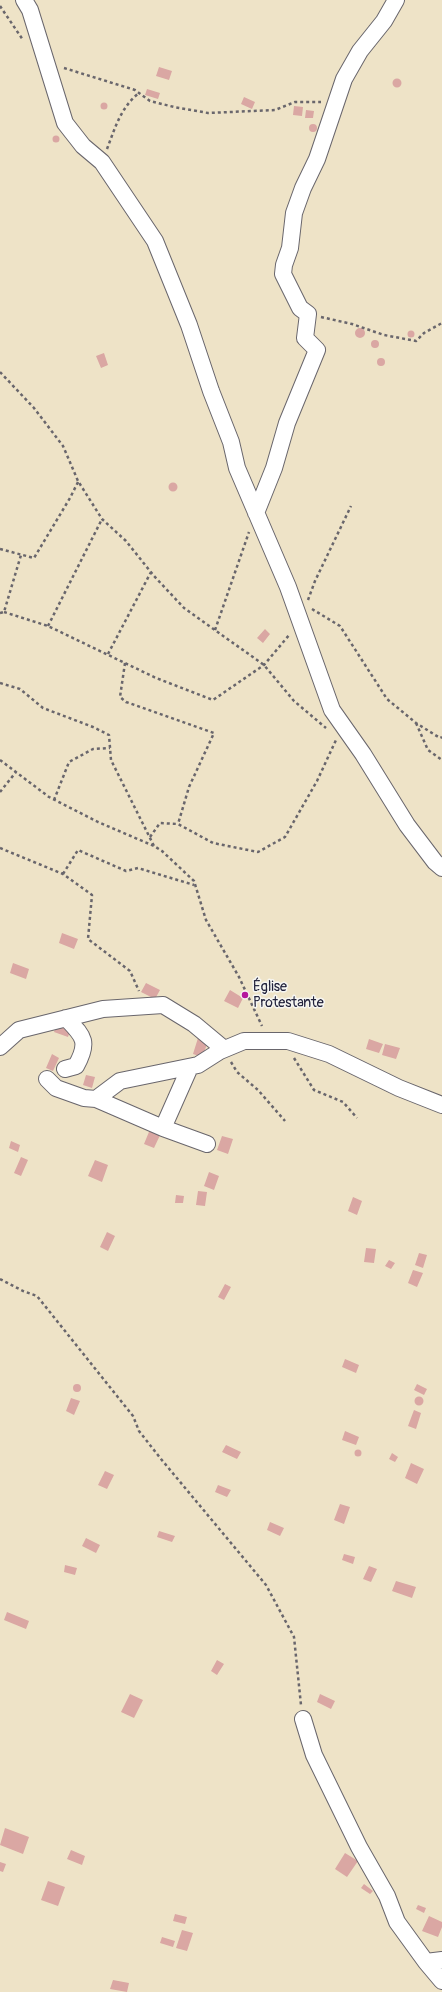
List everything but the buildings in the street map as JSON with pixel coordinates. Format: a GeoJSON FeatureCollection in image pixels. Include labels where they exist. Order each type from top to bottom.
{"type":"FeatureCollection","features":[{"type":"Feature","properties":{"kind":"street"},"geometry":{"type":"LineString","coordinates":[[24,0],[30,10],[65,123],[83,146],[102,162],[155,241],[189,325],[211,391],[231,442],[237,468],[288,587],[332,710],[356,744],[407,825],[435,862],[442,868]]}},
{"type":"Feature","properties":{"kind":"street"},"geometry":{"type":"LineString","coordinates":[[256,513],[274,468],[287,423],[317,350],[305,338],[308,314],[300,308],[282,274],[290,248],[294,213],[303,188],[317,159],[344,79],[353,61],[384,21],[396,0]]}},
{"type":"Feature","properties":{"kind":"street"},"geometry":{"type":"LineString","coordinates":[[0,1047],[19,1030],[103,1009],[163,1005],[194,1024],[224,1049]]}},
{"type":"Feature","properties":{"kind":"street"},"geometry":{"type":"LineString","coordinates":[[65,1069],[76,1066],[84,1052],[82,1035],[66,1018]]}},
{"type":"Feature","properties":{"kind":"street"},"geometry":{"type":"LineString","coordinates":[[96,1099],[120,1081],[198,1065],[224,1049],[244,1041],[288,1041],[329,1054],[399,1088],[442,1105]]}},
{"type":"Feature","properties":{"kind":"street"},"geometry":{"type":"LineString","coordinates":[[163,1128],[190,1067]]}},
{"type":"Feature","properties":{"kind":"street"},"geometry":{"type":"LineString","coordinates":[[47,1079],[56,1088],[84,1098],[96,1099],[163,1128],[207,1144]]}},
{"type":"Feature","properties":{"kind":"street"},"geometry":{"type":"LineString","coordinates":[[303,1719],[314,1755],[359,1847],[387,1896],[397,1922],[426,1962],[442,1980]]}},
{"type":"Feature","properties":{"kind":"street"},"geometry":{"type":"LineString","coordinates":[[426,1962],[442,1960]]}},
{"type":"Feature","properties":{"kind":"path"},"geometry":{"type":"LineString","coordinates":[[46,62],[123,86],[139,93],[150,101],[208,113],[275,110],[295,102],[336,102]]}},
{"type":"Feature","properties":{"kind":"path"},"geometry":{"type":"LineString","coordinates":[[102,162],[121,113],[129,101],[139,93]]}},
{"type":"Feature","properties":{"kind":"path"},"geometry":{"type":"LineString","coordinates":[[308,314],[352,324],[384,335],[416,341],[424,333],[442,323]]}},
{"type":"Feature","properties":{"kind":"path"},"geometry":{"type":"LineString","coordinates":[[0,372],[34,408],[63,446],[78,481],[102,519],[126,541],[151,572],[184,608],[264,666],[294,701],[328,729]]}},
{"type":"Feature","properties":{"kind":"path"},"geometry":{"type":"LineString","coordinates":[[0,549],[34,558],[70,498],[78,481]]}},
{"type":"Feature","properties":{"kind":"path"},"geometry":{"type":"LineString","coordinates":[[351,506],[315,581],[306,606],[340,626],[387,699],[416,723],[440,738],[442,737]]}},
{"type":"Feature","properties":{"kind":"path"},"geometry":{"type":"LineString","coordinates":[[215,630],[256,513]]}},
{"type":"Feature","properties":{"kind":"path"},"geometry":{"type":"LineString","coordinates":[[48,626],[102,519]]}},
{"type":"Feature","properties":{"kind":"path"},"geometry":{"type":"LineString","coordinates":[[4,612],[21,555]]}},
{"type":"Feature","properties":{"kind":"path"},"geometry":{"type":"LineString","coordinates":[[108,654],[151,572]]}},
{"type":"Feature","properties":{"kind":"path"},"geometry":{"type":"LineString","coordinates":[[0,613],[4,612],[48,626],[156,678],[213,700],[264,666],[300,622]]}},
{"type":"Feature","properties":{"kind":"path"},"geometry":{"type":"LineString","coordinates":[[125,663],[120,697],[126,702],[214,733],[189,787],[178,824]]}},
{"type":"Feature","properties":{"kind":"path"},"geometry":{"type":"LineString","coordinates":[[0,683],[20,689],[43,708],[93,727],[109,735],[111,760],[154,846]]}},
{"type":"Feature","properties":{"kind":"path"},"geometry":{"type":"LineString","coordinates":[[416,723],[428,750],[442,760]]}},
{"type":"Feature","properties":{"kind":"path"},"geometry":{"type":"LineString","coordinates":[[150,837],[160,822],[178,824],[213,843],[258,852],[285,837],[317,781],[339,734],[356,744]]}},
{"type":"Feature","properties":{"kind":"path"},"geometry":{"type":"LineString","coordinates":[[54,800],[69,762],[93,749],[110,748]]}},
{"type":"Feature","properties":{"kind":"path"},"geometry":{"type":"LineString","coordinates":[[0,760],[54,800],[98,822],[154,846],[194,882],[206,920],[239,977],[269,1041]]}},
{"type":"Feature","properties":{"kind":"path"},"geometry":{"type":"LineString","coordinates":[[0,792],[16,772]]}},
{"type":"Feature","properties":{"kind":"path"},"geometry":{"type":"LineString","coordinates":[[0,848],[63,874],[92,895],[88,939],[130,971],[137,990],[153,1006]]}},
{"type":"Feature","properties":{"kind":"path"},"geometry":{"type":"LineString","coordinates":[[63,874],[78,850],[126,871],[138,868],[195,885]]}},
{"type":"Feature","properties":{"kind":"path"},"geometry":{"type":"LineString","coordinates":[[288,1041],[296,1063],[314,1090],[343,1102],[357,1118]]}},
{"type":"Feature","properties":{"kind":"path"},"geometry":{"type":"LineString","coordinates":[[224,1049],[237,1072],[258,1090],[285,1122]]}},
{"type":"Feature","properties":{"kind":"path"},"geometry":{"type":"LineString","coordinates":[[0,1279],[23,1291],[37,1296],[133,1416],[139,1431],[156,1454],[266,1585],[294,1637],[303,1719]]}},
{"type":"Feature","properties":{"kind":"place","name":"Église Protestante"},"geometry":{"type":"Point","coordinates":[245,995]}}]}
